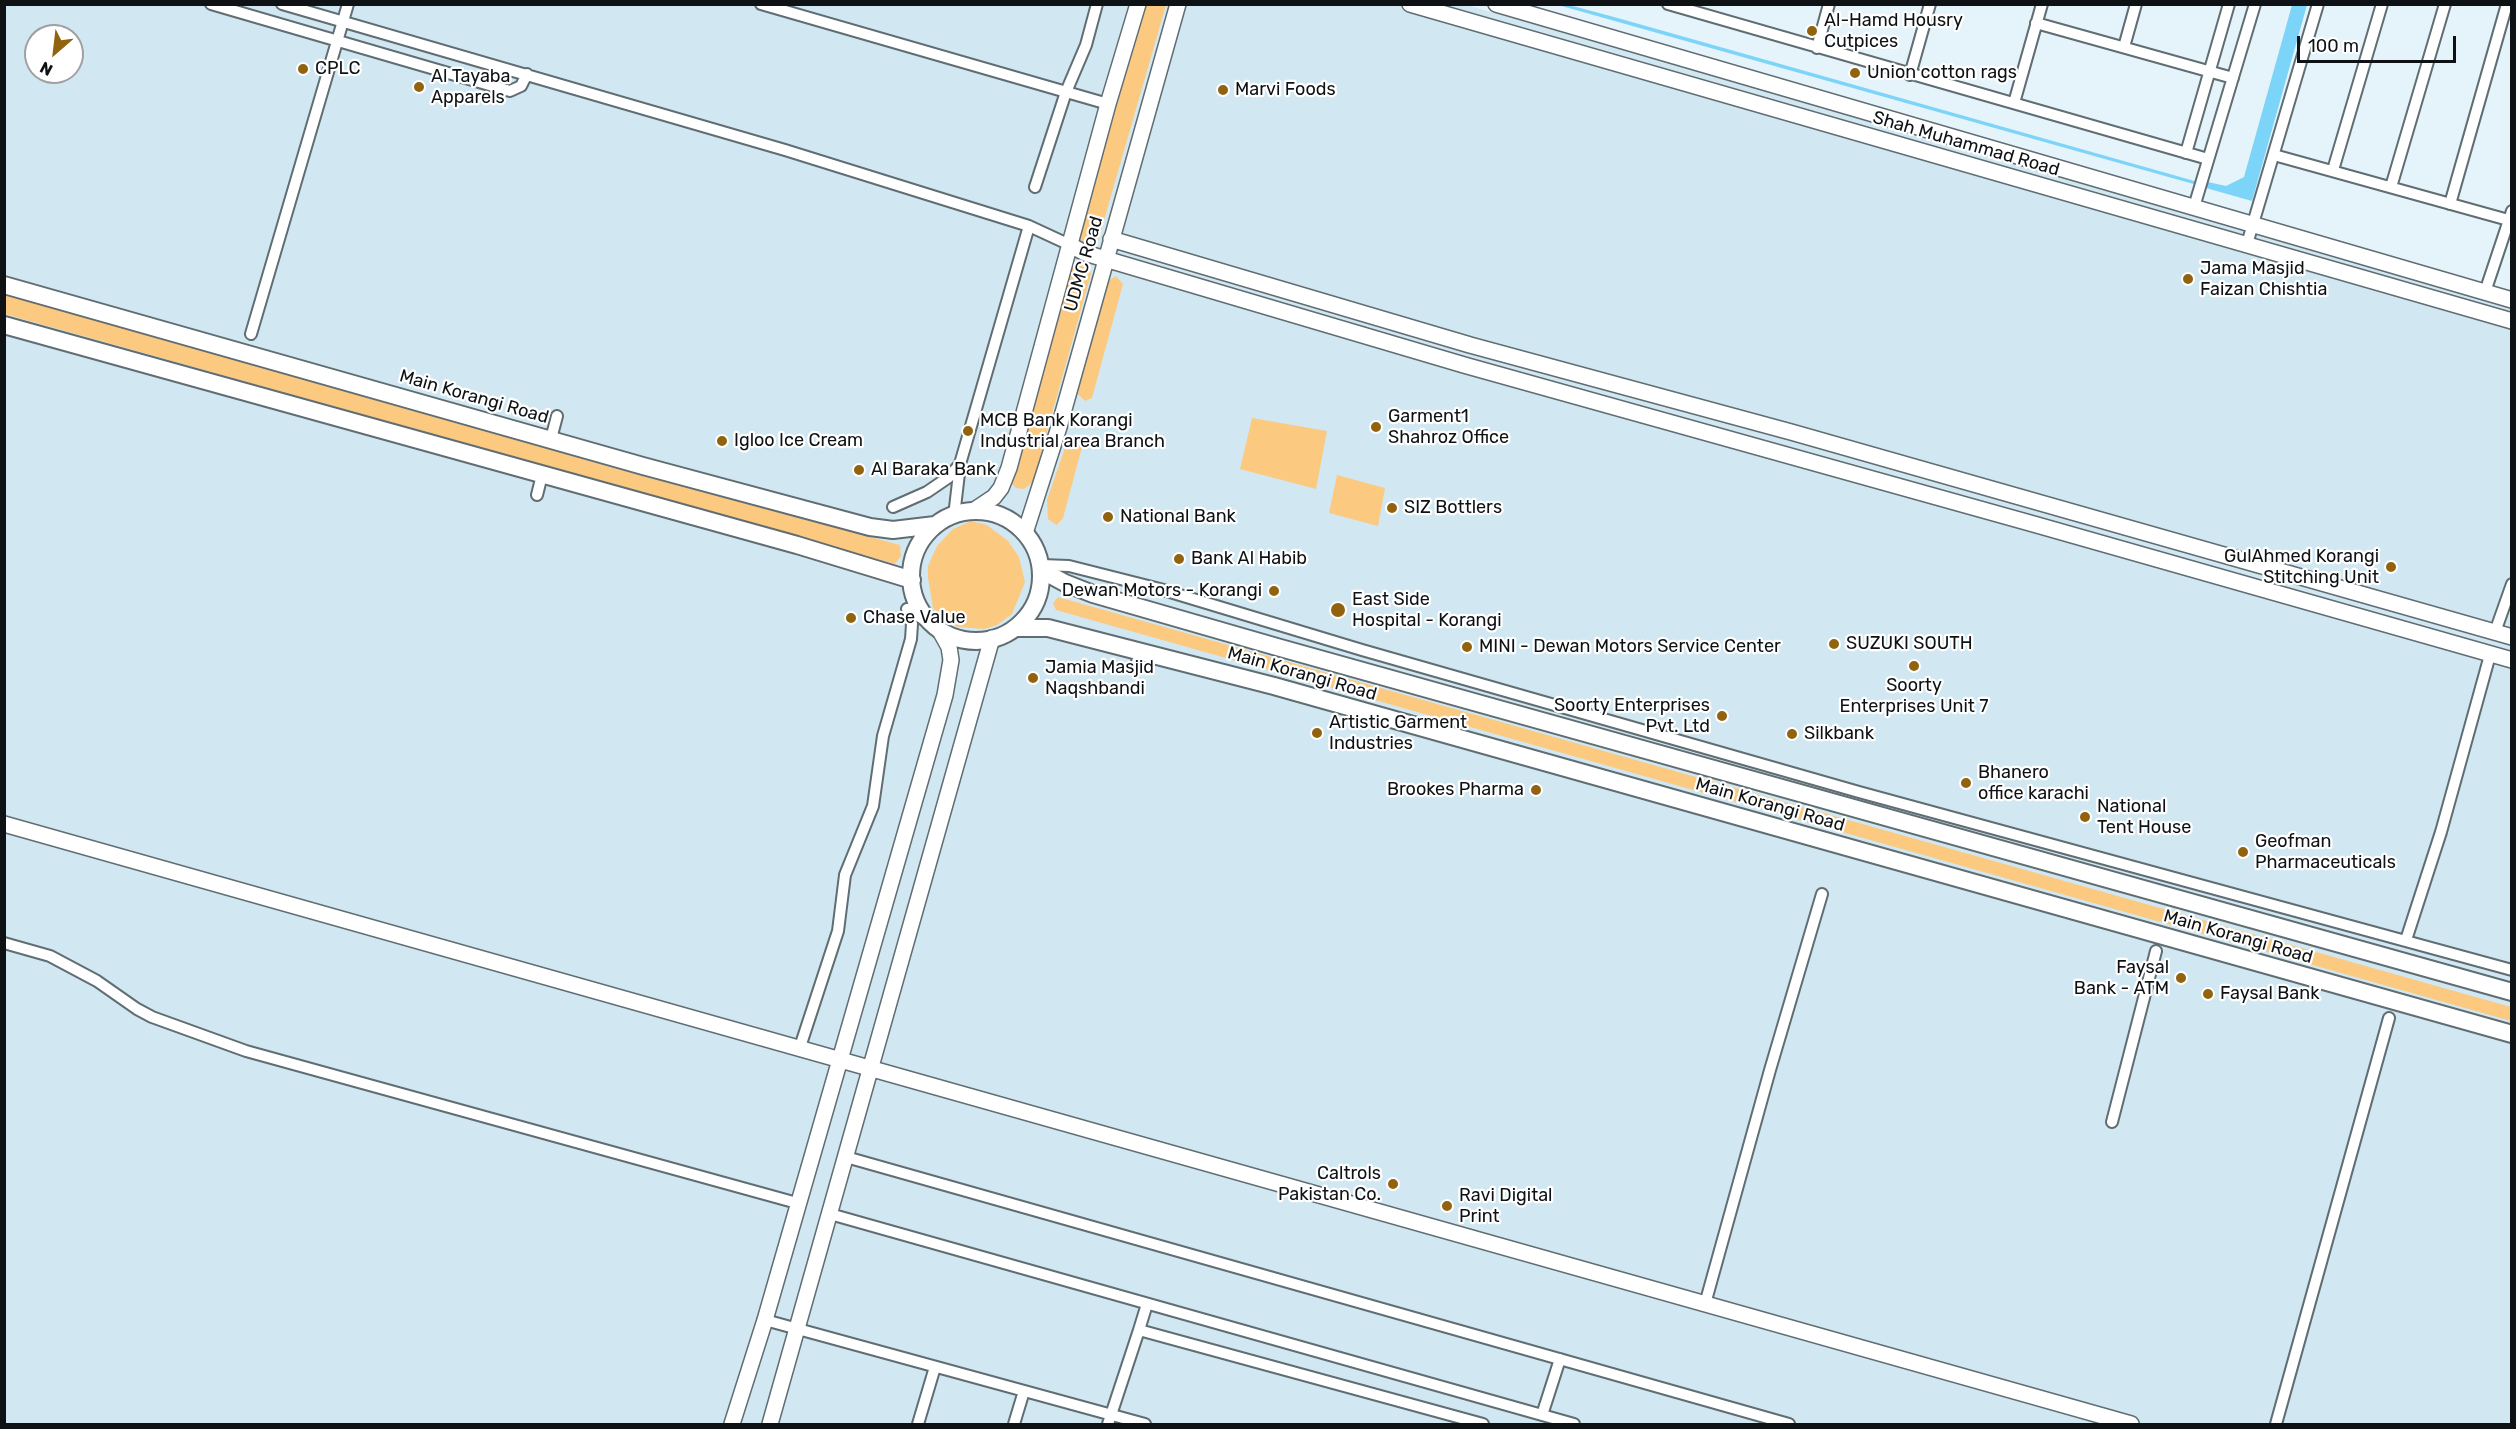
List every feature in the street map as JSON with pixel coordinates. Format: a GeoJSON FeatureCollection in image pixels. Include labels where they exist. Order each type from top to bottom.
{"type":"FeatureCollection","features":[{"type":"Feature","properties":{"kind":"main road","name":"Main Korangi Road"},"geometry":{"type":"LineString","coordinates":[[4,285],[870,527],[893,530],[935,525]]}},
{"type":"Feature","properties":{"kind":"main road"},"geometry":{"type":"LineString","coordinates":[[4,325],[786,542],[912,580]]}},
{"type":"Feature","properties":{"kind":"main road"},"geometry":{"type":"LineString","coordinates":[[973,511],[992,513],[1010,520],[1025,533],[1036,549],[1041,568],[1039,592],[1030,612],[1015,628],[992,638],[963,639],[939,629],[931,623],[918,604],[912,580],[913,561],[921,541],[935,525],[954,516],[973,511]]}},
{"type":"Feature","properties":{"kind":"main road","name":"Main Korangi Road"},"geometry":{"type":"LineString","coordinates":[[1041,568],[1065,583],[1093,594],[2511,992]]}},
{"type":"Feature","properties":{"kind":"main road","name":"Main Korangi Road"},"geometry":{"type":"LineString","coordinates":[[1015,628],[1048,628],[1141,650],[2511,1034]]}},
{"type":"Feature","properties":{"kind":"street"},"geometry":{"type":"LineString","coordinates":[[211,4],[510,91],[521,86],[527,74]]}},
{"type":"Feature","properties":{"kind":"street"},"geometry":{"type":"LineString","coordinates":[[282,4],[527,74],[1029,226],[1106,259],[1464,365],[2037,525],[2490,655],[2510,657]]}},
{"type":"Feature","properties":{"kind":"street"},"geometry":{"type":"LineString","coordinates":[[251,334],[348,4]]}},
{"type":"Feature","properties":{"kind":"street"},"geometry":{"type":"LineString","coordinates":[[761,4],[1108,104]]}},
{"type":"Feature","properties":{"kind":"street"},"geometry":{"type":"LineString","coordinates":[[1035,187],[1066,92],[1086,45],[1097,4]]}},
{"type":"Feature","properties":{"kind":"street","name":"UDMC Road"},"geometry":{"type":"LineString","coordinates":[[973,511],[994,497],[1001,488],[1009,468],[1108,104],[1138,4]]}},
{"type":"Feature","properties":{"kind":"street","name":"UDMC Road"},"geometry":{"type":"LineString","coordinates":[[1025,533],[1059,427],[1178,4]]}},
{"type":"Feature","properties":{"kind":"street","name":"Shah Muhammad Road"},"geometry":{"type":"LineString","coordinates":[[1410,4],[2511,321]]}},
{"type":"Feature","properties":{"kind":"street","name":"Shah Muhammad Road"},"geometry":{"type":"LineString","coordinates":[[1496,4],[2196,201],[2253,223],[2511,300]]}},
{"type":"Feature","properties":{"kind":"street"},"geometry":{"type":"LineString","coordinates":[[1668,4],[2208,159]]}},
{"type":"Feature","properties":{"kind":"street"},"geometry":{"type":"LineString","coordinates":[[1817,48],[1829,4]]}},
{"type":"Feature","properties":{"kind":"street"},"geometry":{"type":"LineString","coordinates":[[1910,75],[1930,4]]}},
{"type":"Feature","properties":{"kind":"street"},"geometry":{"type":"LineString","coordinates":[[2014,103],[2042,4]]}},
{"type":"Feature","properties":{"kind":"street"},"geometry":{"type":"LineString","coordinates":[[2124,48],[2136,4]]}},
{"type":"Feature","properties":{"kind":"street"},"geometry":{"type":"LineString","coordinates":[[2186,153],[2229,4]]}},
{"type":"Feature","properties":{"kind":"street"},"geometry":{"type":"LineString","coordinates":[[2196,201],[2255,4]]}},
{"type":"Feature","properties":{"kind":"street"},"geometry":{"type":"LineString","coordinates":[[2247,244],[2318,4]]}},
{"type":"Feature","properties":{"kind":"street"},"geometry":{"type":"LineString","coordinates":[[2333,171],[2382,4]]}},
{"type":"Feature","properties":{"kind":"street"},"geometry":{"type":"LineString","coordinates":[[2391,187],[2445,4]]}},
{"type":"Feature","properties":{"kind":"street"},"geometry":{"type":"LineString","coordinates":[[2450,204],[2507,4]]}},
{"type":"Feature","properties":{"kind":"street"},"geometry":{"type":"LineString","coordinates":[[2036,23],[2233,78]]}},
{"type":"Feature","properties":{"kind":"street"},"geometry":{"type":"LineString","coordinates":[[2274,155],[2450,204],[2511,218],[2485,292]]}},
{"type":"Feature","properties":{"kind":"street"},"geometry":{"type":"LineString","coordinates":[[954,516],[960,464],[1029,226]]}},
{"type":"Feature","properties":{"kind":"street"},"geometry":{"type":"LineString","coordinates":[[1111,239],[1470,345],[1791,432],[2511,637]]}},
{"type":"Feature","properties":{"kind":"street"},"geometry":{"type":"LineString","coordinates":[[1464,365],[1470,345]]}},
{"type":"Feature","properties":{"kind":"street"},"geometry":{"type":"LineString","coordinates":[[1599,402],[1606,381]]}},
{"type":"Feature","properties":{"kind":"street"},"geometry":{"type":"LineString","coordinates":[[551,438],[557,416]]}},
{"type":"Feature","properties":{"kind":"street"},"geometry":{"type":"LineString","coordinates":[[1785,454],[1791,432]]}},
{"type":"Feature","properties":{"kind":"street"},"geometry":{"type":"LineString","coordinates":[[893,507],[927,492],[949,477],[960,464]]}},
{"type":"Feature","properties":{"kind":"street"},"geometry":{"type":"LineString","coordinates":[[1905,489],[1911,466]]}},
{"type":"Feature","properties":{"kind":"street"},"geometry":{"type":"LineString","coordinates":[[537,495],[542,475]]}},
{"type":"Feature","properties":{"kind":"street"},"geometry":{"type":"LineString","coordinates":[[2037,525],[2043,504]]}},
{"type":"Feature","properties":{"kind":"street"},"geometry":{"type":"LineString","coordinates":[[1041,568],[1070,566],[1110,575],[1870,795],[2511,970]]}},
{"type":"Feature","properties":{"kind":"street"},"geometry":{"type":"LineString","coordinates":[[2495,633],[2511,584]]}},
{"type":"Feature","properties":{"kind":"street"},"geometry":{"type":"LineString","coordinates":[[732,1425],[765,1320],[949,678],[949,647],[939,629],[907,609],[912,624],[911,639],[883,736],[873,806],[845,875],[838,931],[800,1047]]}},
{"type":"Feature","properties":{"kind":"street"},"geometry":{"type":"LineString","coordinates":[[1277,647],[1284,627]]}},
{"type":"Feature","properties":{"kind":"street"},"geometry":{"type":"LineString","coordinates":[[770,1425],[992,638]]}},
{"type":"Feature","properties":{"kind":"street"},"geometry":{"type":"LineString","coordinates":[[1135,668],[1141,650]]}},
{"type":"Feature","properties":{"kind":"street"},"geometry":{"type":"LineString","coordinates":[[2406,940],[2441,832],[2490,655]]}},
{"type":"Feature","properties":{"kind":"street"},"geometry":{"type":"LineString","coordinates":[[4,824],[800,1047],[2131,1425]]}},
{"type":"Feature","properties":{"kind":"street"},"geometry":{"type":"LineString","coordinates":[[1705,1304],[1822,894]]}},
{"type":"Feature","properties":{"kind":"street"},"geometry":{"type":"LineString","coordinates":[[4,943],[50,956],[98,981],[137,1010],[152,1017],[246,1051],[797,1203]]}},
{"type":"Feature","properties":{"kind":"street"},"geometry":{"type":"LineString","coordinates":[[2112,1122],[2156,951]]}},
{"type":"Feature","properties":{"kind":"street"},"geometry":{"type":"LineString","coordinates":[[2276,1425],[2390,1018]]}},
{"type":"Feature","properties":{"kind":"street"},"geometry":{"type":"LineString","coordinates":[[846,1157],[1789,1425]]}},
{"type":"Feature","properties":{"kind":"street"},"geometry":{"type":"LineString","coordinates":[[830,1214],[1574,1425]]}},
{"type":"Feature","properties":{"kind":"street"},"geometry":{"type":"LineString","coordinates":[[1109,1420],[1147,1304]]}},
{"type":"Feature","properties":{"kind":"street"},"geometry":{"type":"LineString","coordinates":[[765,1320],[1024,1391],[1109,1420],[1145,1425]]}},
{"type":"Feature","properties":{"kind":"street"},"geometry":{"type":"LineString","coordinates":[[1139,1330],[1483,1425]]}},
{"type":"Feature","properties":{"kind":"street"},"geometry":{"type":"LineString","coordinates":[[1542,1415],[1560,1359]]}},
{"type":"Feature","properties":{"kind":"street"},"geometry":{"type":"LineString","coordinates":[[918,1425],[935,1367]]}},
{"type":"Feature","properties":{"kind":"street"},"geometry":{"type":"LineString","coordinates":[[1014,1425],[1024,1391]]}},
{"type":"Feature","properties":{"kind":"shaded area"},"geometry":{"type":"Polygon","coordinates":[[[5,5],[1466,5],[2511,299],[2511,1424],[5,1424],[5,5]]]}},
{"type":"Feature","properties":{"kind":"shaded area"},"geometry":{"type":"Polygon","coordinates":[[[1145,5],[1166,5],[1098,241],[1089,249],[1079,239],[1145,5]]]}},
{"type":"Feature","properties":{"kind":"shaded area"},"geometry":{"type":"Polygon","coordinates":[[[1083,261],[1089,266],[1091,274],[1033,482],[1024,489],[1016,488],[1011,483],[1072,264],[1083,261]]]}},
{"type":"Feature","properties":{"kind":"shaded area"},"geometry":{"type":"Polygon","coordinates":[[[1116,276],[1123,284],[1092,398],[1085,401],[1077,393],[1108,281],[1116,276]]]}},
{"type":"Feature","properties":{"kind":"shaded area"},"geometry":{"type":"Polygon","coordinates":[[[4,291],[610,467],[900,545],[901,556],[895,564],[5,314],[4,291]]]}},
{"type":"Feature","properties":{"kind":"shaded area"},"geometry":{"type":"Polygon","coordinates":[[[1252,418],[1327,431],[1316,489],[1240,469],[1252,418]]]}},
{"type":"Feature","properties":{"kind":"shaded area"},"geometry":{"type":"Polygon","coordinates":[[[1068,439],[1077,441],[1082,447],[1063,518],[1057,525],[1048,519],[1047,500],[1068,439]]]}},
{"type":"Feature","properties":{"kind":"shaded area"},"geometry":{"type":"Polygon","coordinates":[[[1337,475],[1385,488],[1378,526],[1329,513],[1337,475]]]}},
{"type":"Feature","properties":{"kind":"shaded area"},"geometry":{"type":"Polygon","coordinates":[[[971,521],[987,525],[1008,541],[1019,557],[1025,582],[1012,614],[997,625],[984,629],[958,627],[940,616],[933,608],[928,578],[928,566],[937,546],[953,529],[971,521]]]}},
{"type":"Feature","properties":{"kind":"shaded area"},"geometry":{"type":"Polygon","coordinates":[[[1058,597],[2511,1007],[2511,1021],[1056,610],[1053,603],[1058,597]]]}},
{"type":"Feature","properties":{"kind":"water"},"geometry":{"type":"Polygon","coordinates":[[[1558,5],[1569,5],[1614,17],[2198,182],[2197,185],[1558,5]]]}},
{"type":"Feature","properties":{"kind":"water"},"geometry":{"type":"Polygon","coordinates":[[[2292,5],[2307,5],[2252,201],[2206,188],[2208,182],[2226,186],[2244,177],[2292,5]]]}},
{"type":"Feature","properties":{"kind":"place","name":"Al-Hamd Housry Cutpices"},"geometry":{"type":"Point","coordinates":[1812,31]}},
{"type":"Feature","properties":{"kind":"place","name":"CPLC"},"geometry":{"type":"Point","coordinates":[303,69]}},
{"type":"Feature","properties":{"kind":"place","name":"Union cotton rags"},"geometry":{"type":"Point","coordinates":[1855,73]}},
{"type":"Feature","properties":{"kind":"place","name":"Al Tayaba Apparels"},"geometry":{"type":"Point","coordinates":[419,87]}},
{"type":"Feature","properties":{"kind":"place","name":"Marvi Foods"},"geometry":{"type":"Point","coordinates":[1223,90]}},
{"type":"Feature","properties":{"kind":"place","name":"Jama Masjid Faizan Chishtia"},"geometry":{"type":"Point","coordinates":[2188,279]}},
{"type":"Feature","properties":{"kind":"place","name":"Garment1 Shahroz Office"},"geometry":{"type":"Point","coordinates":[1376,427]}},
{"type":"Feature","properties":{"kind":"place","name":"MCB Bank Korangi Industrial area Branch"},"geometry":{"type":"Point","coordinates":[968,431]}},
{"type":"Feature","properties":{"kind":"place","name":"Igloo Ice Cream"},"geometry":{"type":"Point","coordinates":[722,441]}},
{"type":"Feature","properties":{"kind":"place","name":"Al Baraka Bank"},"geometry":{"type":"Point","coordinates":[859,470]}},
{"type":"Feature","properties":{"kind":"place","name":"SIZ Bottlers"},"geometry":{"type":"Point","coordinates":[1392,508]}},
{"type":"Feature","properties":{"kind":"place","name":"National Bank"},"geometry":{"type":"Point","coordinates":[1108,517]}},
{"type":"Feature","properties":{"kind":"place","name":"Bank Al Habib"},"geometry":{"type":"Point","coordinates":[1179,559]}},
{"type":"Feature","properties":{"kind":"place","name":"GulAhmed Korangi Stitching Unit"},"geometry":{"type":"Point","coordinates":[2391,567]}},
{"type":"Feature","properties":{"kind":"place","name":"Dewan Motors - Korangi"},"geometry":{"type":"Point","coordinates":[1274,591]}},
{"type":"Feature","properties":{"kind":"place","name":"East Side Hospital - Korangi"},"geometry":{"type":"Point","coordinates":[1338,610]}},
{"type":"Feature","properties":{"kind":"place","name":"Chase Value"},"geometry":{"type":"Point","coordinates":[851,618]}},
{"type":"Feature","properties":{"kind":"place","name":"SUZUKI SOUTH"},"geometry":{"type":"Point","coordinates":[1834,644]}},
{"type":"Feature","properties":{"kind":"place","name":"MINI - Dewan Motors Service Center"},"geometry":{"type":"Point","coordinates":[1467,647]}},
{"type":"Feature","properties":{"kind":"place","name":"Soorty Enterprises Unit 7"},"geometry":{"type":"Point","coordinates":[1914,666]}},
{"type":"Feature","properties":{"kind":"place","name":"Jamia Masjid Naqshbandi"},"geometry":{"type":"Point","coordinates":[1033,678]}},
{"type":"Feature","properties":{"kind":"place","name":"Soorty Enterprises Pvt. Ltd"},"geometry":{"type":"Point","coordinates":[1722,716]}},
{"type":"Feature","properties":{"kind":"place","name":"Artistic Garment Industries"},"geometry":{"type":"Point","coordinates":[1317,733]}},
{"type":"Feature","properties":{"kind":"place","name":"Silkbank"},"geometry":{"type":"Point","coordinates":[1792,734]}},
{"type":"Feature","properties":{"kind":"place","name":"Bhanero office karachi"},"geometry":{"type":"Point","coordinates":[1966,783]}},
{"type":"Feature","properties":{"kind":"place","name":"Brookes Pharma"},"geometry":{"type":"Point","coordinates":[1536,790]}},
{"type":"Feature","properties":{"kind":"place","name":"National Tent House"},"geometry":{"type":"Point","coordinates":[2085,817]}},
{"type":"Feature","properties":{"kind":"place","name":"Geofman Pharmaceuticals"},"geometry":{"type":"Point","coordinates":[2243,852]}},
{"type":"Feature","properties":{"kind":"place","name":"Faysal Bank - ATM"},"geometry":{"type":"Point","coordinates":[2181,978]}},
{"type":"Feature","properties":{"kind":"place","name":"Faysal Bank"},"geometry":{"type":"Point","coordinates":[2208,994]}},
{"type":"Feature","properties":{"kind":"place","name":"Caltrols Pakistan Co."},"geometry":{"type":"Point","coordinates":[1393,1184]}},
{"type":"Feature","properties":{"kind":"place","name":"Ravi Digital Print"},"geometry":{"type":"Point","coordinates":[1447,1206]}}]}
